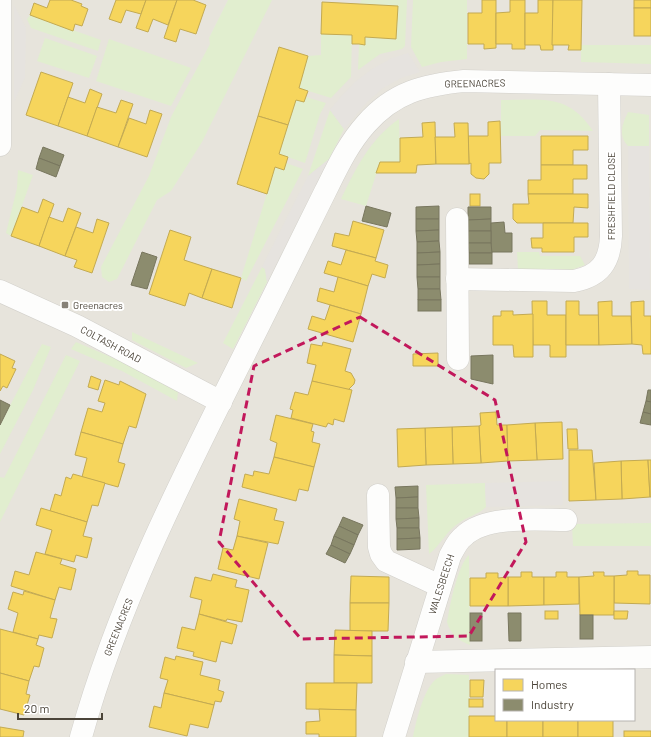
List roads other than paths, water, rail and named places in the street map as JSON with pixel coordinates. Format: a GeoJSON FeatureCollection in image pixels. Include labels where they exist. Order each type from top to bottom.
{"type":"FeatureCollection","features":[{"type":"Feature","properties":{"kind":"street"},"geometry":{"type":"LineString","coordinates":[[0,0],[0,145]]}},
{"type":"Feature","properties":{"kind":"street","name":"GREENACRES"},"geometry":{"type":"LineString","coordinates":[[81,737],[99,673],[159,530],[342,158],[366,124],[398,97],[416,89],[435,84],[464,82],[651,85]]}},
{"type":"Feature","properties":{"kind":"street","name":"FRESHFIELD CLOSE"},"geometry":{"type":"LineString","coordinates":[[457,279],[574,281],[589,278],[597,272],[607,260],[611,249],[609,84]]}},
{"type":"Feature","properties":{"kind":"street"},"geometry":{"type":"LineString","coordinates":[[457,219],[458,359]]}},
{"type":"Feature","properties":{"kind":"street","name":"COLTASH ROAD"},"geometry":{"type":"LineString","coordinates":[[0,291],[77,326],[221,402]]}},
{"type":"Feature","properties":{"kind":"street"},"geometry":{"type":"LineString","coordinates":[[378,495],[379,547],[381,554],[386,561],[440,586]]}},
{"type":"Feature","properties":{"kind":"street","name":"WALESBEECH"},"geometry":{"type":"LineString","coordinates":[[394,737],[440,586],[455,545],[464,535],[483,524],[505,521],[566,520]]}},
{"type":"Feature","properties":{"kind":"street"},"geometry":{"type":"LineString","coordinates":[[416,662],[651,657]]}},
{"type":"Feature","properties":{"kind":"place","name":"Greenacres"},"geometry":{"type":"Point","coordinates":[65,305]}}]}
